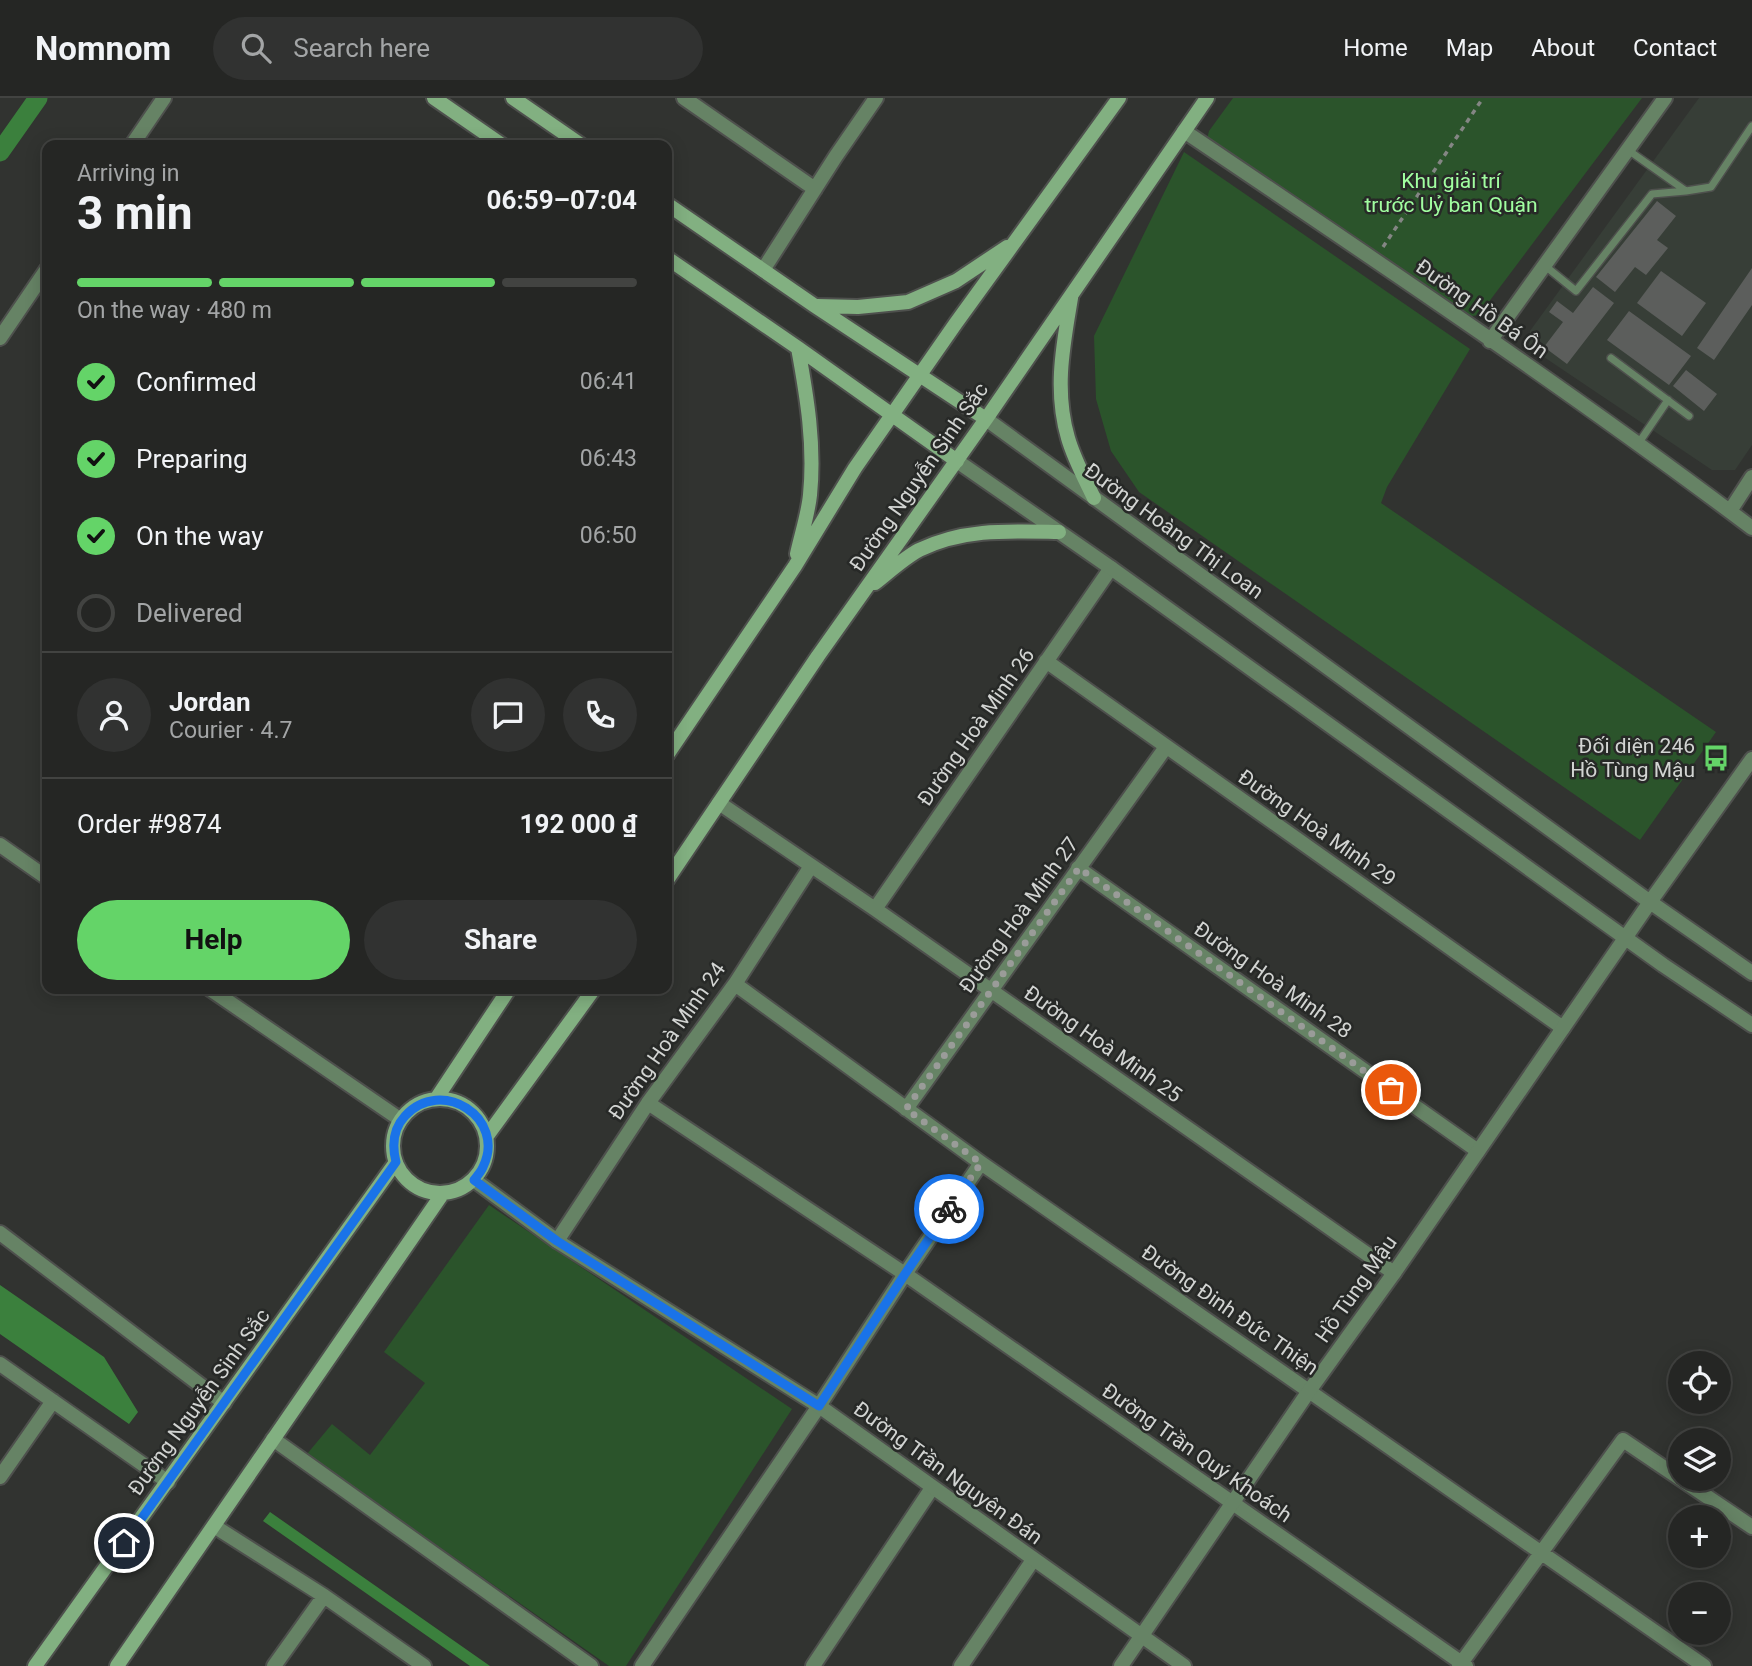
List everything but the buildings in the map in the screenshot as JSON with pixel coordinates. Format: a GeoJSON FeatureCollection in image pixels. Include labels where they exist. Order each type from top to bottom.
{"type":"FeatureCollection","features":[{"type":"Feature","properties":{"kind":"main road"},"geometry":{"type":"LineString","coordinates":[[433,98],[495,140]]}},
{"type":"Feature","properties":{"kind":"main road"},"geometry":{"type":"LineString","coordinates":[[513,98],[575,140]]}},
{"type":"Feature","properties":{"kind":"main road"},"geometry":{"type":"LineString","coordinates":[[672,748],[892,414],[1119,98]]}},
{"type":"Feature","properties":{"kind":"main road","name":"Đường Nguyễn Sinh Sắc"},"geometry":{"type":"LineString","coordinates":[[672,873],[818,656],[957,461],[1207,98]]}},
{"type":"Feature","properties":{"kind":"main road","name":"Đường Hoàng Thị Loan"},"geometry":{"type":"LineString","coordinates":[[672,207],[986,419]]}},
{"type":"Feature","properties":{"kind":"main road"},"geometry":{"type":"LineString","coordinates":[[815,306],[858,307],[908,302],[956,281],[1016,241]]}},
{"type":"Feature","properties":{"kind":"main road"},"geometry":{"type":"LineString","coordinates":[[672,261],[957,461]]}},
{"type":"Feature","properties":{"kind":"main road"},"geometry":{"type":"LineString","coordinates":[[1072,293],[1062,356],[1060,398],[1068,440],[1094,498]]}},
{"type":"Feature","properties":{"kind":"main road"},"geometry":{"type":"LineString","coordinates":[[794,566],[810,496],[811,441],[807,397],[798,348]]}},
{"type":"Feature","properties":{"kind":"main road"},"geometry":{"type":"LineString","coordinates":[[863,592],[918,551],[957,536],[1007,531],[1059,532]]}},
{"type":"Feature","properties":{"kind":"main road"},"geometry":{"type":"LineString","coordinates":[[436,1099],[506,994]]}},
{"type":"Feature","properties":{"kind":"main road"},"geometry":{"type":"LineString","coordinates":[[487,1136],[590,994]]}},
{"type":"Feature","properties":{"kind":"main road"},"geometry":{"type":"LineString","coordinates":[[436,1099],[462,1104],[474,1112],[487,1136],[488,1152],[483,1167],[474,1180],[454,1191],[443,1193],[420,1189],[410,1182],[401,1173],[393,1151],[393,1140],[401,1119],[422,1102],[436,1099]]}},
{"type":"Feature","properties":{"kind":"main road","name":"Đường Nguyễn Sinh Sắc"},"geometry":{"type":"LineString","coordinates":[[35,1666],[396,1162]]}},
{"type":"Feature","properties":{"kind":"main road"},"geometry":{"type":"LineString","coordinates":[[117,1666],[443,1193]]}},
{"type":"Feature","properties":{"kind":"street"},"geometry":{"type":"LineString","coordinates":[[135,140],[164,98]]}},
{"type":"Feature","properties":{"kind":"street"},"geometry":{"type":"LineString","coordinates":[[684,98],[706,104],[815,189]]}},
{"type":"Feature","properties":{"kind":"street"},"geometry":{"type":"LineString","coordinates":[[763,270],[876,98]]}},
{"type":"Feature","properties":{"kind":"street"},"geometry":{"type":"LineString","coordinates":[[1490,341],[1665,98]]}},
{"type":"Feature","properties":{"kind":"street","name":"Đường Hồ Bá Ôn"},"geometry":{"type":"LineString","coordinates":[[1184,131],[1638,444],[1752,528]]}},
{"type":"Feature","properties":{"kind":"street"},"geometry":{"type":"LineString","coordinates":[[0,338],[42,276]]}},
{"type":"Feature","properties":{"kind":"street","name":"Đường Hoàng Thị Loan"},"geometry":{"type":"LineString","coordinates":[[986,419],[1650,902],[1752,972]]}},
{"type":"Feature","properties":{"kind":"street"},"geometry":{"type":"LineString","coordinates":[[957,461],[1111,568],[1663,965],[1752,1025]]}},
{"type":"Feature","properties":{"kind":"street"},"geometry":{"type":"LineString","coordinates":[[1730,511],[1752,477]]}},
{"type":"Feature","properties":{"kind":"street","name":"Đường Hoà Minh 26"},"geometry":{"type":"LineString","coordinates":[[875,909],[1111,568]]}},
{"type":"Feature","properties":{"kind":"street","name":"Đường Hoà Minh 29"},"geometry":{"type":"LineString","coordinates":[[1046,662],[1563,1028]]}},
{"type":"Feature","properties":{"kind":"street","name":"Đường Hoà Minh 27"},"geometry":{"type":"LineString","coordinates":[[906,1109],[1166,747]]}},
{"type":"Feature","properties":{"kind":"street","name":"Hồ Tùng Mậu"},"geometry":{"type":"LineString","coordinates":[[1121,1666],[1309,1391],[1752,759]]}},
{"type":"Feature","properties":{"kind":"street","name":"Đường Hoà Minh 25"},"geometry":{"type":"LineString","coordinates":[[719,803],[875,909],[1394,1273]]}},
{"type":"Feature","properties":{"kind":"street"},"geometry":{"type":"LineString","coordinates":[[0,845],[42,874]]}},
{"type":"Feature","properties":{"kind":"street","name":"Đường Hoà Minh 24"},"geometry":{"type":"LineString","coordinates":[[557,1241],[648,1103],[735,984],[811,866]]}},
{"type":"Feature","properties":{"kind":"street","name":"Đường Hoà Minh 28"},"geometry":{"type":"LineString","coordinates":[[1079,868],[1478,1151]]}},
{"type":"Feature","properties":{"kind":"street","name":"Đường Đinh Đức Thiện"},"geometry":{"type":"LineString","coordinates":[[735,984],[981,1163],[1704,1666]]}},
{"type":"Feature","properties":{"kind":"street"},"geometry":{"type":"LineString","coordinates":[[217,994],[401,1119]]}},
{"type":"Feature","properties":{"kind":"street","name":"Đường Trần Quý Khoách"},"geometry":{"type":"LineString","coordinates":[[648,1103],[905,1274],[1462,1665]]}},
{"type":"Feature","properties":{"kind":"street"},"geometry":{"type":"LineString","coordinates":[[642,1666],[981,1163]]}},
{"type":"Feature","properties":{"kind":"street","name":"Đường Trần Nguyên Đán"},"geometry":{"type":"LineString","coordinates":[[474,1180],[557,1241],[819,1406],[1184,1666]]}},
{"type":"Feature","properties":{"kind":"street"},"geometry":{"type":"LineString","coordinates":[[0,1233],[224,1403]]}},
{"type":"Feature","properties":{"kind":"street"},"geometry":{"type":"LineString","coordinates":[[0,1364],[168,1482]]}},
{"type":"Feature","properties":{"kind":"street"},"geometry":{"type":"LineString","coordinates":[[0,1477],[53,1401]]}},
{"type":"Feature","properties":{"kind":"street"},"geometry":{"type":"LineString","coordinates":[[273,1440],[591,1666]]}},
{"type":"Feature","properties":{"kind":"street"},"geometry":{"type":"LineString","coordinates":[[1462,1665],[1623,1440],[1752,1527]]}},
{"type":"Feature","properties":{"kind":"street"},"geometry":{"type":"LineString","coordinates":[[813,1666],[932,1488]]}},
{"type":"Feature","properties":{"kind":"street"},"geometry":{"type":"LineString","coordinates":[[214,1526],[324,1596],[424,1666]]}},
{"type":"Feature","properties":{"kind":"street"},"geometry":{"type":"LineString","coordinates":[[961,1666],[1033,1560]]}},
{"type":"Feature","properties":{"kind":"street"},"geometry":{"type":"LineString","coordinates":[[274,1666],[324,1596]]}},
{"type":"Feature","properties":{"kind":"lane"},"geometry":{"type":"LineString","coordinates":[[1544,265],[1576,290],[1651,194],[1711,187],[1752,126]]}},
{"type":"Feature","properties":{"kind":"lane"},"geometry":{"type":"LineString","coordinates":[[1628,149],[1686,191]]}},
{"type":"Feature","properties":{"kind":"lane"},"geometry":{"type":"LineString","coordinates":[[1611,358],[1689,416]]}},
{"type":"Feature","properties":{"kind":"lane"},"geometry":{"type":"LineString","coordinates":[[1638,444],[1668,400]]}},
{"type":"Feature","properties":{"kind":"path"},"geometry":{"type":"LineString","coordinates":[[1374,260],[1483,98]]}},
{"type":"Feature","properties":{"kind":"shaded area"},"geometry":{"type":"Polygon","coordinates":[[[1699,98],[1752,98],[1752,445],[1735,470],[1712,470],[1529,347],[1530,331],[1699,98]]]}},
{"type":"Feature","properties":{"kind":"shaded area"},"geometry":{"type":"Polygon","coordinates":[[[0,1285],[104,1357],[138,1412],[129,1424],[0,1334],[0,1285]]]}},
{"type":"Feature","properties":{"kind":"shaded area"},"geometry":{"type":"Polygon","coordinates":[[[270,1512],[490,1666],[470,1666],[263,1521],[270,1512]]]}},
{"type":"Feature","properties":{"kind":"green space","name":"Khu giải trí trước Uỷ ban Quận"},"geometry":{"type":"Polygon","coordinates":[[[1233,98],[1642,98],[1479,315],[1464,316],[1207,139],[1209,131],[1233,98]]]}},
{"type":"Feature","properties":{"kind":"green space"},"geometry":{"type":"Polygon","coordinates":[[[1184,152],[1470,349],[1387,487],[1381,503],[1716,732],[1640,840],[1139,492],[1111,451],[1096,399],[1094,336],[1184,152]]]}},
{"type":"Feature","properties":{"kind":"green space"},"geometry":{"type":"Polygon","coordinates":[[[489,1205],[792,1409],[626,1666],[609,1666],[307,1454],[332,1424],[370,1455],[425,1383],[384,1352],[489,1205]]]}},
{"type":"Feature","properties":{"kind":"waterway"},"geometry":{"type":"LineString","coordinates":[[0,152],[38,98]]}},
{"type":"Feature","properties":{"kind":"way so far"},"geometry":{"type":"LineString","coordinates":[[949,1209],[981,1163],[906,1109],[1079,868],[1391,1090]]}},
{"type":"Feature","properties":{"kind":"place","name":"Đối diện 246 Hồ Tùng Mậu"},"geometry":{"type":"Point","coordinates":[1716,758]}},
{"type":"Feature","properties":{"kind":"route"},"geometry":{"type":"LineString","coordinates":[[124,1543],[396,1162],[393,1140],[396,1129],[401,1119],[422,1102],[436,1099],[462,1104],[474,1112],[482,1123],[487,1136],[488,1152],[483,1167],[474,1180],[557,1241],[819,1406],[949,1209]]}}]}
